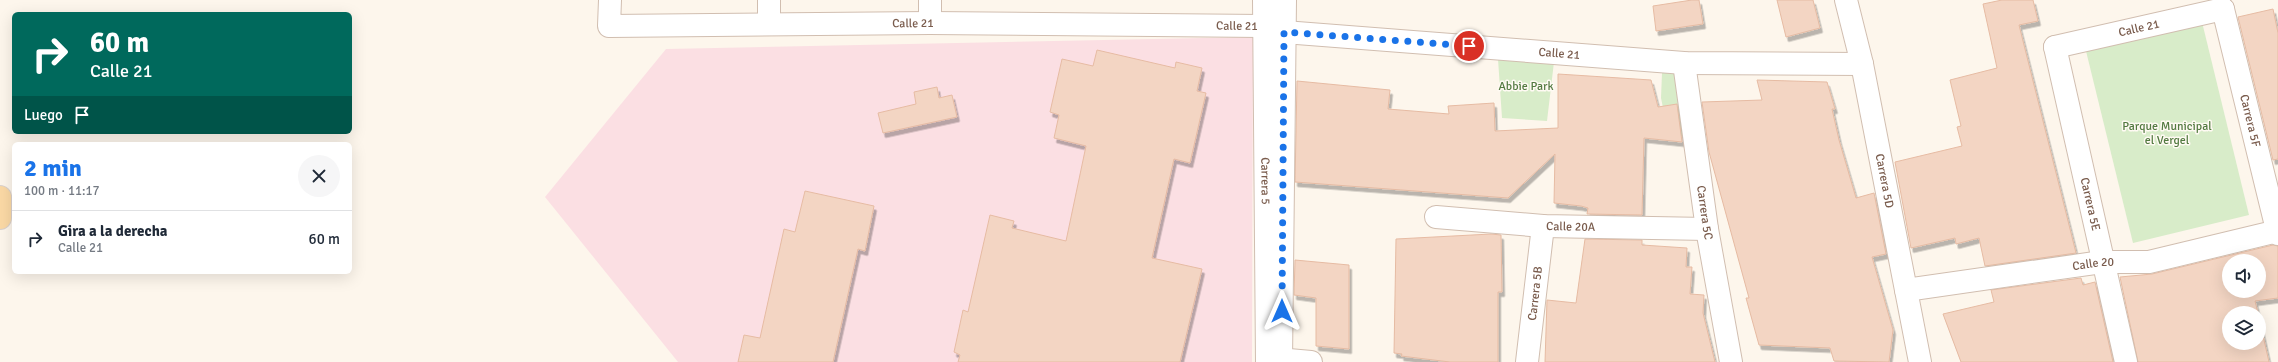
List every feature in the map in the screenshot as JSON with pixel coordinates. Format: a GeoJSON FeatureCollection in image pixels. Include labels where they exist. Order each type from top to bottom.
{"type":"FeatureCollection","features":[{"type":"Feature","properties":{"kind":"main road"},"geometry":{"type":"LineString","coordinates":[[0,197],[0,218]]}},
{"type":"Feature","properties":{"kind":"street","name":"Calle 21"},"geometry":{"type":"LineString","coordinates":[[610,0],[609,26],[930,23],[1263,26],[1284,32],[1684,63],[1862,64]]}},
{"type":"Feature","properties":{"kind":"street"},"geometry":{"type":"LineString","coordinates":[[769,0],[769,24]]}},
{"type":"Feature","properties":{"kind":"street"},"geometry":{"type":"LineString","coordinates":[[930,0],[930,23]]}},
{"type":"Feature","properties":{"kind":"street","name":"Carrera 5"},"geometry":{"type":"LineString","coordinates":[[1264,0],[1263,26],[1274,360]]}},
{"type":"Feature","properties":{"kind":"street","name":"Carrera 5"},"geometry":{"type":"LineString","coordinates":[[1274,360],[1285,0]]}},
{"type":"Feature","properties":{"kind":"street","name":"Carrera 5D"},"geometry":{"type":"LineString","coordinates":[[1846,0],[1862,64],[1920,362]]}},
{"type":"Feature","properties":{"kind":"street","name":"Calle 21"},"geometry":{"type":"LineString","coordinates":[[2055,47],[2223,9]]}},
{"type":"Feature","properties":{"kind":"street","name":"Carrera 5F"},"geometry":{"type":"LineString","coordinates":[[2223,9],[2278,232]]}},
{"type":"Feature","properties":{"kind":"street","name":"Carrera 5E"},"geometry":{"type":"LineString","coordinates":[[2055,47],[2102,262],[2126,362]]}},
{"type":"Feature","properties":{"kind":"street","name":"Carrera 5C"},"geometry":{"type":"LineString","coordinates":[[1684,63],[1707,229],[1731,362]]}},
{"type":"Feature","properties":{"kind":"street","name":"Calle 20A"},"geometry":{"type":"LineString","coordinates":[[1436,217],[1543,226],[1707,229]]}},
{"type":"Feature","properties":{"kind":"street","name":"Carrera 5B"},"geometry":{"type":"LineString","coordinates":[[1527,362],[1543,226]]}},
{"type":"Feature","properties":{"kind":"street","name":"Calle 20"},"geometry":{"type":"LineString","coordinates":[[1906,290],[2102,262],[2149,262],[2278,232]]}},
{"type":"Feature","properties":{"kind":"street"},"geometry":{"type":"LineString","coordinates":[[1274,360],[1311,362]]}},
{"type":"Feature","properties":{"kind":"shaded area"},"geometry":{"type":"Polygon","coordinates":[[[1253,37],[1252,362],[678,362],[545,197],[666,49],[1253,37]]]}},
{"type":"Feature","properties":{"kind":"green space","name":"Parque Municipal el Vergel"},"geometry":{"type":"Polygon","coordinates":[[[2202,22],[2249,215],[2133,243],[2086,51],[2202,22]]]}},
{"type":"Feature","properties":{"kind":"green space","name":"Abbie Park"},"geometry":{"type":"Polygon","coordinates":[[[1554,58],[1679,72],[1689,136],[1669,137],[1661,98],[1662,73],[1554,62],[1547,121],[1502,118],[1498,59],[1554,58]]]}},
{"type":"Feature","properties":{"kind":"building"},"geometry":{"type":"Polygon","coordinates":[[[1699,0],[1703,24],[1656,31],[1653,6],[1699,0]]]}},
{"type":"Feature","properties":{"kind":"building"},"geometry":{"type":"Polygon","coordinates":[[[1777,0],[1813,0],[1820,28],[1786,37],[1777,0]]]}},
{"type":"Feature","properties":{"kind":"building"},"geometry":{"type":"Polygon","coordinates":[[[2002,0],[2033,0],[2038,21],[2019,25],[2076,253],[1985,266],[1979,238],[1956,244],[1955,238],[1911,248],[1895,162],[1962,146],[1957,127],[1961,126],[1950,80],[1997,68],[1983,4],[2002,0]]]}},
{"type":"Feature","properties":{"kind":"building"},"geometry":{"type":"Polygon","coordinates":[[[2273,9],[2278,33],[2278,159],[2273,160],[2238,17],[2273,9]]]}},
{"type":"Feature","properties":{"kind":"building"},"geometry":{"type":"Polygon","coordinates":[[[1097,50],[1175,68],[1176,62],[1202,68],[1197,91],[1206,93],[1190,163],[1174,159],[1152,258],[1202,269],[1180,362],[958,362],[960,355],[954,352],[963,310],[968,312],[990,215],[1014,221],[1012,228],[1066,241],[1086,146],[1054,138],[1059,115],[1050,112],[1062,59],[1093,66],[1097,50]]]}},
{"type":"Feature","properties":{"kind":"building"},"geometry":{"type":"Polygon","coordinates":[[[1558,74],[1651,80],[1658,107],[1677,104],[1682,142],[1644,138],[1642,215],[1587,214],[1588,208],[1554,203],[1555,154],[1508,198],[1295,182],[1297,81],[1390,90],[1388,109],[1449,114],[1448,106],[1494,103],[1495,131],[1558,128],[1558,74]]]}},
{"type":"Feature","properties":{"kind":"building"},"geometry":{"type":"Polygon","coordinates":[[[1757,80],[1827,82],[1835,109],[1832,109],[1839,140],[1856,198],[1874,193],[1886,254],[1872,257],[1893,330],[1889,362],[1834,361],[1830,348],[1759,345],[1746,298],[1749,298],[1709,152],[1702,102],[1762,100],[1757,80]]]}},
{"type":"Feature","properties":{"kind":"building"},"geometry":{"type":"Polygon","coordinates":[[[937,87],[939,98],[952,95],[957,117],[883,133],[878,113],[916,104],[914,92],[937,87]]]}},
{"type":"Feature","properties":{"kind":"building"},"geometry":{"type":"Polygon","coordinates":[[[805,191],[874,206],[865,251],[858,249],[833,362],[738,362],[744,335],[760,338],[784,229],[795,232],[805,191]]]}},
{"type":"Feature","properties":{"kind":"building"},"geometry":{"type":"Polygon","coordinates":[[[1491,234],[1501,235],[1502,292],[1498,292],[1498,362],[1450,362],[1401,356],[1402,354],[1394,353],[1396,239],[1491,234]]]}},
{"type":"Feature","properties":{"kind":"building"},"geometry":{"type":"Polygon","coordinates":[[[1585,239],[1642,240],[1642,245],[1687,248],[1686,267],[1692,267],[1690,294],[1704,295],[1703,313],[1715,362],[1545,362],[1547,300],[1576,303],[1585,239]]]}},
{"type":"Feature","properties":{"kind":"building"},"geometry":{"type":"Polygon","coordinates":[[[2273,245],[2278,246],[2278,298],[2255,301],[2256,306],[2222,306],[2222,350],[2266,349],[2269,362],[2138,362],[2120,277],[2152,274],[2222,257],[2222,298],[2266,298],[2266,254],[2235,254],[2273,245]]]}},
{"type":"Feature","properties":{"kind":"building"},"geometry":{"type":"Polygon","coordinates":[[[1295,260],[1349,265],[1349,349],[1316,346],[1316,298],[1294,295],[1295,260]]]}},
{"type":"Feature","properties":{"kind":"building"},"geometry":{"type":"Polygon","coordinates":[[[2081,278],[2083,285],[2095,282],[2113,362],[1961,362],[1943,314],[1994,302],[1991,290],[2081,278]]]}},
{"type":"Feature","properties":{"kind":"route"},"geometry":{"type":"LineString","coordinates":[[1282,311],[1284,32],[1469,46]]}}]}
